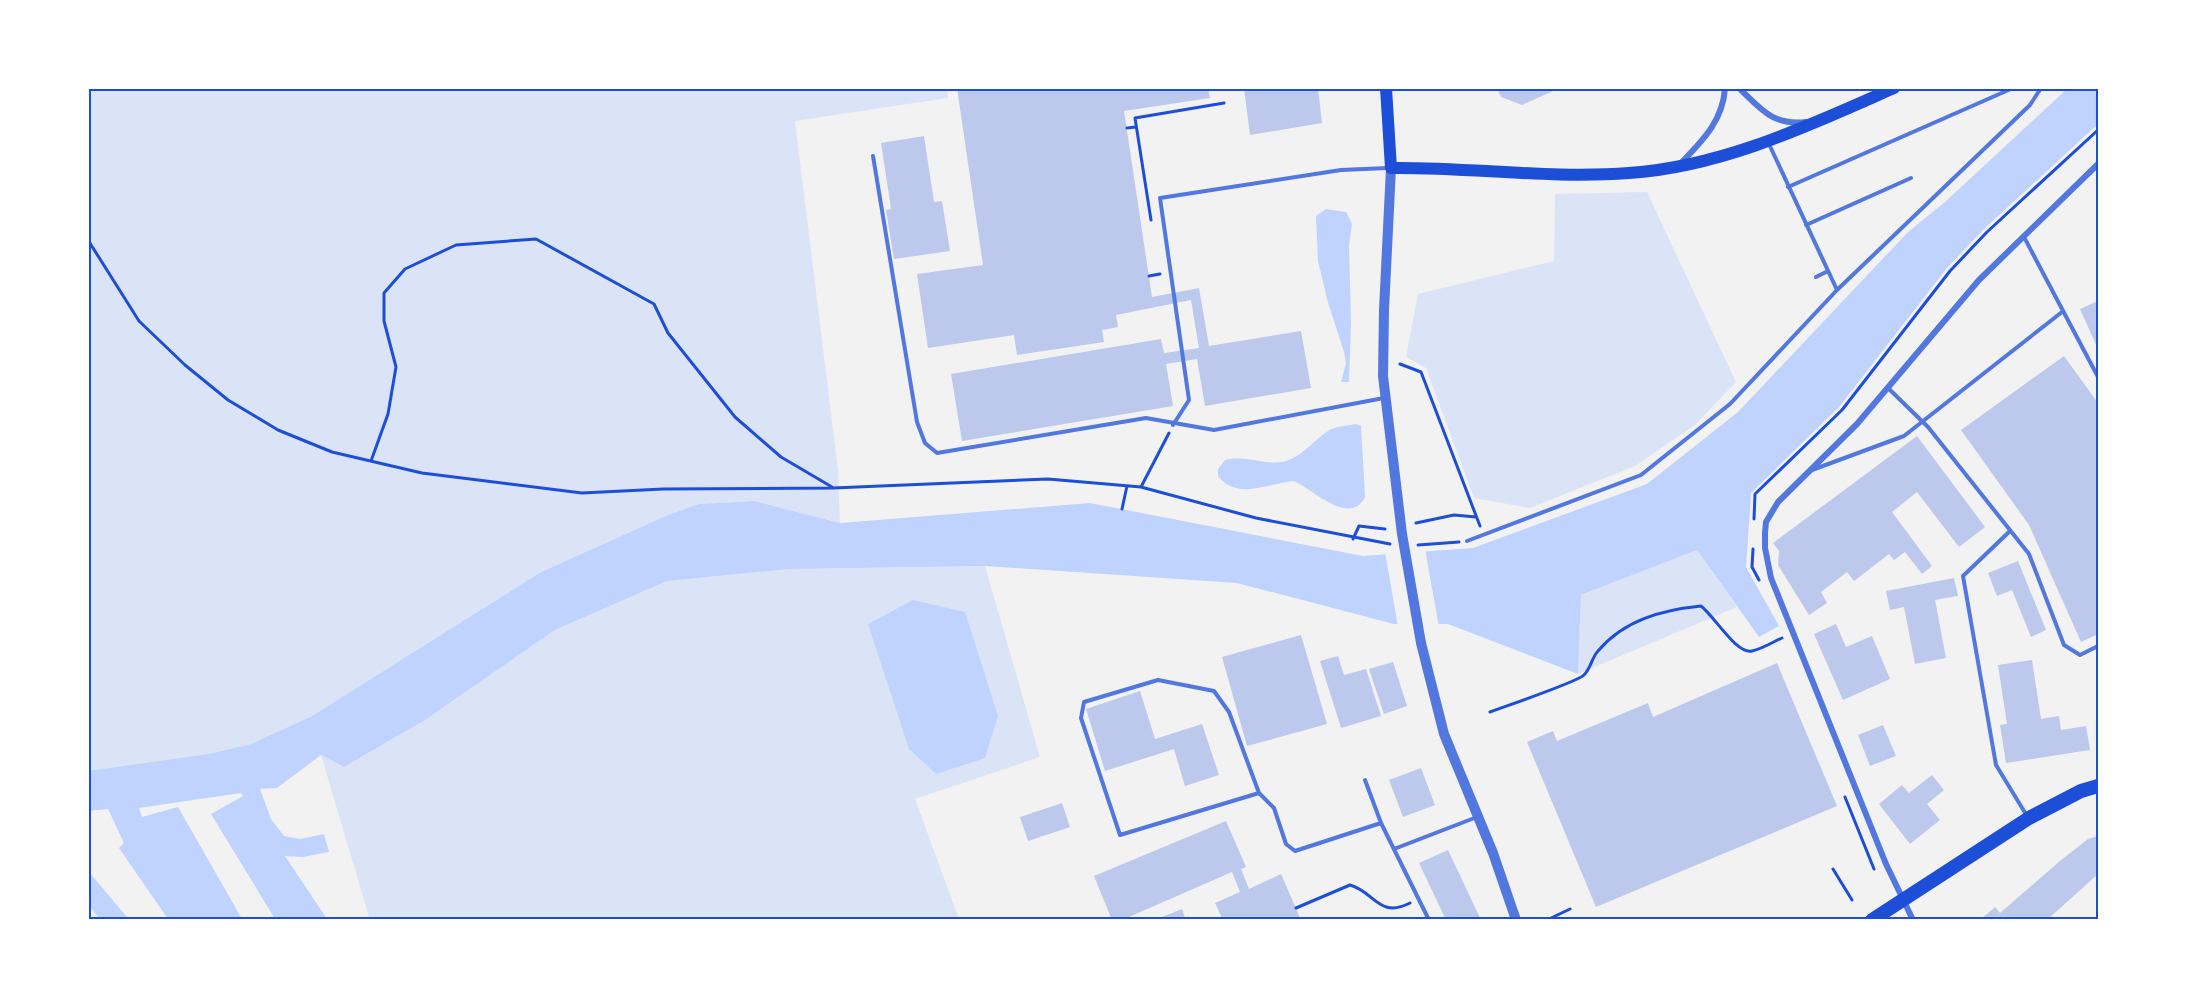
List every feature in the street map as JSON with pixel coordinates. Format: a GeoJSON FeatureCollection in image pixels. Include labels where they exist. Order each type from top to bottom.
{"type":"FeatureCollection","features":[{"type":"Feature","properties":{"kind":"main road"},"geometry":{"type":"LineString","coordinates":[[1386,88],[1391,168],[1629,174],[1678,166],[1768,142],[1894,88]]}},
{"type":"Feature","properties":{"kind":"main road"},"geometry":{"type":"LineString","coordinates":[[1872,920],[1904,897],[2029,819],[2081,792],[2098,786]]}},
{"type":"Feature","properties":{"kind":"street"},"geometry":{"type":"LineString","coordinates":[[1678,166],[1714,126],[1722,108],[1725,88]]}},
{"type":"Feature","properties":{"kind":"street"},"geometry":{"type":"LineString","coordinates":[[1739,88],[1768,115],[1781,122],[1804,123],[1830,116]]}},
{"type":"Feature","properties":{"kind":"street"},"geometry":{"type":"LineString","coordinates":[[1913,920],[1904,897],[1886,864],[1771,578],[1765,548],[1765,533],[1772,510],[1857,424],[1979,280],[2098,164]]}},
{"type":"Feature","properties":{"kind":"street"},"geometry":{"type":"LineString","coordinates":[[1391,168],[1384,310],[1385,398],[1402,534],[1421,643],[1444,734],[1508,893],[1516,920]]}},
{"type":"Feature","properties":{"kind":"lane"},"geometry":{"type":"LineString","coordinates":[[1788,187],[2013,88]]}},
{"type":"Feature","properties":{"kind":"lane"},"geometry":{"type":"LineString","coordinates":[[1467,541],[1641,475],[1730,404],[1837,290],[2030,105],[2041,88]]}},
{"type":"Feature","properties":{"kind":"lane"},"geometry":{"type":"LineString","coordinates":[[1768,142],[1837,290]]}},
{"type":"Feature","properties":{"kind":"lane"},"geometry":{"type":"LineString","coordinates":[[873,156],[917,422],[925,443],[937,453],[1146,418],[1214,430],[1385,398]]}},
{"type":"Feature","properties":{"kind":"lane"},"geometry":{"type":"LineString","coordinates":[[1173,424],[1189,400],[1160,198],[1332,171],[1391,168]]}},
{"type":"Feature","properties":{"kind":"lane"},"geometry":{"type":"LineString","coordinates":[[1806,225],[1911,178]]}},
{"type":"Feature","properties":{"kind":"lane"},"geometry":{"type":"LineString","coordinates":[[2024,237],[2098,377]]}},
{"type":"Feature","properties":{"kind":"lane"},"geometry":{"type":"LineString","coordinates":[[1816,277],[1828,271]]}},
{"type":"Feature","properties":{"kind":"lane"},"geometry":{"type":"LineString","coordinates":[[1809,471],[1904,436],[2062,312]]}},
{"type":"Feature","properties":{"kind":"lane"},"geometry":{"type":"LineString","coordinates":[[1888,388],[1922,422],[2029,554],[2064,645],[2080,655],[2098,646]]}},
{"type":"Feature","properties":{"kind":"lane"},"geometry":{"type":"LineString","coordinates":[[2010,531],[1963,576],[1995,765],[2029,819]]}},
{"type":"Feature","properties":{"kind":"lane"},"geometry":{"type":"LineString","coordinates":[[1259,793],[1120,835],[1081,718],[1084,702],[1158,680],[1214,691],[1229,712],[1259,793],[1274,808],[1286,844],[1295,851],[1381,823]]}},
{"type":"Feature","properties":{"kind":"lane"},"geometry":{"type":"LineString","coordinates":[[1365,780],[1381,823],[1429,920]]}},
{"type":"Feature","properties":{"kind":"lane"},"geometry":{"type":"LineString","coordinates":[[1394,849],[1477,817]]}},
{"type":"Feature","properties":{"kind":"path"},"geometry":{"type":"LineString","coordinates":[[1153,229],[1135,117],[1224,104]]}},
{"type":"Feature","properties":{"kind":"path"},"geometry":{"type":"LineString","coordinates":[[1127,128],[1136,127]]}},
{"type":"Feature","properties":{"kind":"path"},"geometry":{"type":"LineString","coordinates":[[1754,525],[1755,494],[1842,410],[1950,271],[1987,232],[2098,130]]}},
{"type":"Feature","properties":{"kind":"path"},"geometry":{"type":"LineString","coordinates":[[371,461],[388,414],[396,367],[384,321],[384,293],[405,269],[456,245],[536,239],[654,304],[668,333],[735,417],[781,457],[833,488]]}},
{"type":"Feature","properties":{"kind":"path"},"geometry":{"type":"LineString","coordinates":[[88,240],[139,321],[185,365],[228,400],[278,430],[332,452],[422,473],[582,494],[663,489],[833,488],[1048,479],[1141,487],[1256,519],[1353,539],[1393,544]]}},
{"type":"Feature","properties":{"kind":"path"},"geometry":{"type":"LineString","coordinates":[[1158,263],[1161,282]]}},
{"type":"Feature","properties":{"kind":"path"},"geometry":{"type":"LineString","coordinates":[[1149,276],[1160,274]]}},
{"type":"Feature","properties":{"kind":"path"},"geometry":{"type":"LineString","coordinates":[[1400,364],[1421,372],[1483,535]]}},
{"type":"Feature","properties":{"kind":"path"},"geometry":{"type":"LineString","coordinates":[[1141,487],[1173,424]]}},
{"type":"Feature","properties":{"kind":"path"},"geometry":{"type":"LineString","coordinates":[[1122,509],[1127,486]]}},
{"type":"Feature","properties":{"kind":"path"},"geometry":{"type":"LineString","coordinates":[[1416,523],[1454,515],[1477,517]]}},
{"type":"Feature","properties":{"kind":"path"},"geometry":{"type":"LineString","coordinates":[[1353,539],[1359,526],[1384,529]]}},
{"type":"Feature","properties":{"kind":"path"},"geometry":{"type":"LineString","coordinates":[[1412,545],[1467,541]]}},
{"type":"Feature","properties":{"kind":"path"},"geometry":{"type":"LineString","coordinates":[[1753,546],[1752,567],[1762,585]]}},
{"type":"Feature","properties":{"kind":"path"},"geometry":{"type":"LineString","coordinates":[[1490,712],[1584,675],[1597,652],[1618,631],[1645,618],[1677,609],[1701,606],[1720,623],[1734,644],[1744,651],[1752,651],[1787,636]]}},
{"type":"Feature","properties":{"kind":"path"},"geometry":{"type":"LineString","coordinates":[[1843,791],[1877,872]]}},
{"type":"Feature","properties":{"kind":"path"},"geometry":{"type":"LineString","coordinates":[[1833,869],[1852,900]]}},
{"type":"Feature","properties":{"kind":"path"},"geometry":{"type":"LineString","coordinates":[[1296,908],[1350,885],[1390,908],[1401,908],[1417,899]]}},
{"type":"Feature","properties":{"kind":"path"},"geometry":{"type":"LineString","coordinates":[[1547,920],[1570,909]]}},
{"type":"Feature","properties":{"kind":"shaded area"},"geometry":{"type":"Polygon","coordinates":[[[88,89],[947,89],[948,98],[795,121],[838,470],[840,523],[754,501],[699,504],[668,515],[541,572],[312,716],[251,744],[208,754],[89,771],[88,89]]]}},
{"type":"Feature","properties":{"kind":"shaded area"},"geometry":{"type":"Polygon","coordinates":[[[1647,192],[1736,382],[1695,425],[1635,466],[1530,508],[1474,498],[1426,368],[1406,357],[1418,294],[1554,261],[1555,194],[1647,192]]]}},
{"type":"Feature","properties":{"kind":"shaded area"},"geometry":{"type":"Polygon","coordinates":[[[1697,550],[1737,607],[1578,674],[1581,595],[1697,550]]]}},
{"type":"Feature","properties":{"kind":"shaded area"},"geometry":{"type":"Polygon","coordinates":[[[985,566],[1040,757],[915,799],[959,919],[370,920],[321,755],[344,767],[425,720],[555,630],[667,581],[790,569],[985,566]]]}},
{"type":"Feature","properties":{"kind":"water"},"geometry":{"type":"Polygon","coordinates":[[[2067,89],[2098,89],[2098,124],[1984,229],[1947,268],[1839,407],[1751,493],[1746,567],[1779,626],[1759,637],[1697,550],[1581,595],[1578,674],[1448,624],[1394,624],[1237,583],[985,566],[790,569],[667,581],[555,630],[425,720],[344,767],[321,755],[277,788],[260,789],[271,819],[284,836],[300,839],[324,834],[329,852],[303,857],[285,856],[327,919],[275,919],[211,814],[243,796],[241,793],[139,808],[142,817],[178,807],[242,919],[168,919],[119,848],[124,843],[108,809],[89,811],[88,771],[208,754],[251,744],[312,716],[541,572],[668,515],[699,504],[754,501],[840,523],[1090,503],[1363,556],[1473,548],[1647,484],[1738,412],[1908,232],[1945,202],[2067,89]]]}},
{"type":"Feature","properties":{"kind":"water"},"geometry":{"type":"Polygon","coordinates":[[[1326,209],[1346,212],[1352,224],[1349,245],[1351,322],[1349,382],[1341,382],[1346,363],[1344,352],[1318,261],[1316,216],[1326,209]]]}},
{"type":"Feature","properties":{"kind":"water"},"geometry":{"type":"Polygon","coordinates":[[[1356,424],[1361,426],[1365,497],[1358,505],[1350,508],[1331,504],[1294,481],[1244,489],[1234,488],[1218,476],[1218,469],[1225,460],[1281,462],[1294,458],[1328,431],[1356,424]]]}},
{"type":"Feature","properties":{"kind":"water"},"geometry":{"type":"Polygon","coordinates":[[[913,600],[965,612],[998,716],[985,758],[936,774],[909,749],[868,624],[913,600]]]}},
{"type":"Feature","properties":{"kind":"water"},"geometry":{"type":"Polygon","coordinates":[[[89,872],[129,919],[100,919],[89,906],[89,872]]]}},
{"type":"Feature","properties":{"kind":"pier"},"geometry":{"type":"Polygon","coordinates":[[[1425,549],[1439,627],[1398,627],[1385,552],[1425,549]]]}},
{"type":"Feature","properties":{"kind":"building"},"geometry":{"type":"Polygon","coordinates":[[[957,88],[1208,88],[1210,98],[1124,111],[1152,297],[1199,288],[1209,346],[1301,331],[1311,388],[1205,406],[1197,359],[1166,364],[1173,406],[962,441],[951,374],[1161,339],[1164,353],[1199,348],[1191,300],[1116,315],[1118,327],[1102,330],[1104,342],[1017,355],[1014,335],[928,348],[917,274],[983,265],[957,88]]]}},
{"type":"Feature","properties":{"kind":"building"},"geometry":{"type":"Polygon","coordinates":[[[1244,88],[1318,88],[1322,123],[1250,135],[1244,88]]]}},
{"type":"Feature","properties":{"kind":"building"},"geometry":{"type":"Polygon","coordinates":[[[1497,88],[1560,88],[1522,105],[1501,97],[1497,88]]]}},
{"type":"Feature","properties":{"kind":"building"},"geometry":{"type":"Polygon","coordinates":[[[924,136],[934,202],[942,201],[950,251],[894,259],[886,210],[891,209],[881,143],[924,136]]]}},
{"type":"Feature","properties":{"kind":"building"},"geometry":{"type":"Polygon","coordinates":[[[2098,301],[2098,349],[2080,309],[2098,301]]]}},
{"type":"Feature","properties":{"kind":"building"},"geometry":{"type":"Polygon","coordinates":[[[2064,356],[2098,403],[2098,634],[2081,642],[2029,525],[1961,430],[2064,356]]]}},
{"type":"Feature","properties":{"kind":"building"},"geometry":{"type":"Polygon","coordinates":[[[1917,436],[1985,527],[1959,547],[1917,492],[1892,512],[1932,566],[1922,574],[1905,552],[1894,560],[1889,554],[1854,581],[1847,572],[1821,592],[1827,603],[1809,615],[1778,565],[1779,551],[1773,543],[1917,436]]]}},
{"type":"Feature","properties":{"kind":"building"},"geometry":{"type":"Polygon","coordinates":[[[2018,561],[2046,630],[2031,637],[2012,590],[1997,596],[1988,573],[2018,561]]]}},
{"type":"Feature","properties":{"kind":"building"},"geometry":{"type":"Polygon","coordinates":[[[1954,578],[1958,596],[1935,600],[1946,658],[1915,664],[1904,607],[1890,610],[1886,591],[1954,578]]]}},
{"type":"Feature","properties":{"kind":"building"},"geometry":{"type":"Polygon","coordinates":[[[1836,624],[1846,647],[1872,636],[1890,679],[1843,700],[1814,634],[1836,624]]]}},
{"type":"Feature","properties":{"kind":"building"},"geometry":{"type":"Polygon","coordinates":[[[1301,635],[1327,724],[1247,746],[1222,657],[1301,635]]]}},
{"type":"Feature","properties":{"kind":"building"},"geometry":{"type":"Polygon","coordinates":[[[1338,656],[1344,675],[1366,669],[1381,716],[1341,728],[1320,661],[1338,656]]]}},
{"type":"Feature","properties":{"kind":"building"},"geometry":{"type":"Polygon","coordinates":[[[2032,660],[2041,719],[2059,716],[2061,730],[2086,726],[2090,750],[2006,763],[2000,725],[2007,724],[1998,665],[2032,660]]]}},
{"type":"Feature","properties":{"kind":"building"},"geometry":{"type":"Polygon","coordinates":[[[1393,662],[1407,706],[1384,714],[1369,669],[1393,662]]]}},
{"type":"Feature","properties":{"kind":"building"},"geometry":{"type":"Polygon","coordinates":[[[1777,663],[1837,806],[1596,907],[1527,742],[1553,731],[1557,741],[1648,703],[1653,717],[1777,663]]]}},
{"type":"Feature","properties":{"kind":"building"},"geometry":{"type":"Polygon","coordinates":[[[1140,691],[1155,739],[1202,724],[1219,775],[1185,786],[1174,749],[1105,771],[1086,709],[1140,691]]]}},
{"type":"Feature","properties":{"kind":"building"},"geometry":{"type":"Polygon","coordinates":[[[1883,725],[1896,756],[1870,766],[1858,735],[1883,725]]]}},
{"type":"Feature","properties":{"kind":"building"},"geometry":{"type":"Polygon","coordinates":[[[1421,768],[1435,805],[1403,817],[1389,780],[1421,768]]]}},
{"type":"Feature","properties":{"kind":"building"},"geometry":{"type":"Polygon","coordinates":[[[1932,775],[1944,790],[1927,804],[1940,820],[1910,844],[1879,804],[1902,785],[1909,793],[1932,775]]]}},
{"type":"Feature","properties":{"kind":"building"},"geometry":{"type":"Polygon","coordinates":[[[1062,803],[1070,827],[1028,841],[1020,817],[1062,803]]]}},
{"type":"Feature","properties":{"kind":"building"},"geometry":{"type":"Polygon","coordinates":[[[1226,821],[1246,867],[1241,869],[1249,889],[1281,874],[1301,920],[1223,920],[1215,903],[1240,892],[1232,872],[1122,920],[1112,920],[1094,876],[1226,821]]]}},
{"type":"Feature","properties":{"kind":"building"},"geometry":{"type":"Polygon","coordinates":[[[2098,836],[2098,874],[2047,920],[1980,920],[1995,907],[2000,913],[2088,839],[2098,836]]]}},
{"type":"Feature","properties":{"kind":"building"},"geometry":{"type":"Polygon","coordinates":[[[1448,850],[1481,920],[1446,920],[1419,863],[1448,850]]]}},
{"type":"Feature","properties":{"kind":"building"},"geometry":{"type":"Polygon","coordinates":[[[1182,909],[1186,920],[1157,920],[1157,919],[1182,909]]]}}]}
